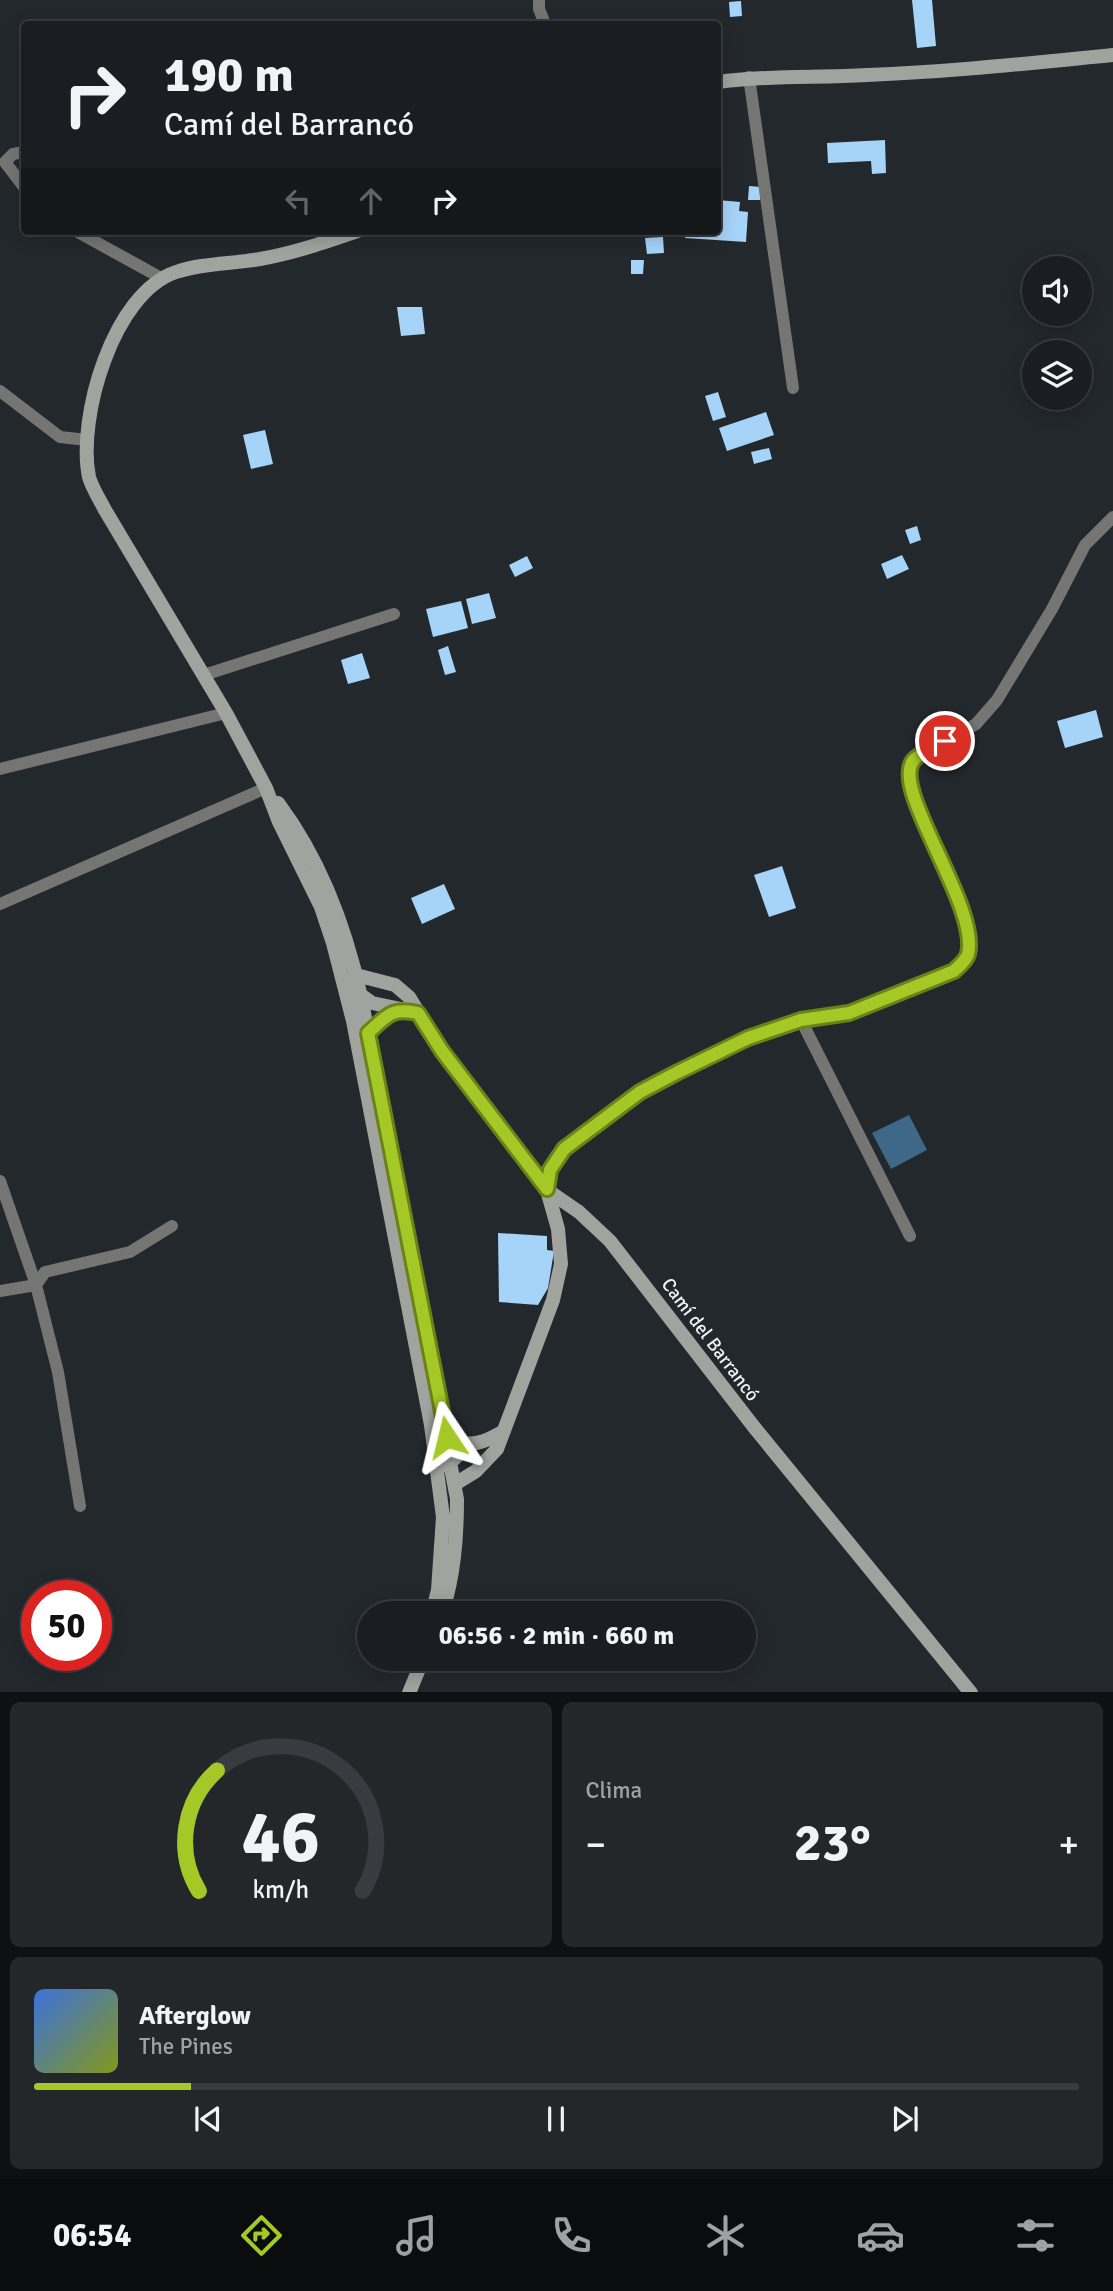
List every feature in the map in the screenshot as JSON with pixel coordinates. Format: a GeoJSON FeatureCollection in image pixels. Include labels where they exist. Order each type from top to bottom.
{"type":"FeatureCollection","features":[{"type":"Feature","properties":{"kind":"main road"},"geometry":{"type":"LineString","coordinates":[[721,82],[749,78],[946,71],[1113,55]]}},
{"type":"Feature","properties":{"kind":"main road"},"geometry":{"type":"LineString","coordinates":[[346,235],[302,250],[261,259],[176,272],[152,285],[133,304],[117,331],[95,391],[87,440],[89,478],[226,713],[266,788],[329,931],[353,1021],[428,1405],[443,1517],[438,1590]]}},
{"type":"Feature","properties":{"kind":"main road"},"geometry":{"type":"LineString","coordinates":[[266,788],[289,818],[325,886],[351,950],[356,975],[366,1000],[368,1033],[455,1484],[457,1540],[446,1601]]}},
{"type":"Feature","properties":{"kind":"main road"},"geometry":{"type":"LineString","coordinates":[[329,931],[341,946],[352,985],[366,1000],[418,1013]]}},
{"type":"Feature","properties":{"kind":"main road","name":"Camí del Barrancó"},"geometry":{"type":"LineString","coordinates":[[356,975],[395,985],[409,997],[442,1051],[547,1189],[579,1212],[610,1241],[754,1427],[971,1692]]}},
{"type":"Feature","properties":{"kind":"main road"},"geometry":{"type":"LineString","coordinates":[[375,981],[366,1000],[357,1010],[381,1137],[378,1150]]}},
{"type":"Feature","properties":{"kind":"main road"},"geometry":{"type":"LineString","coordinates":[[368,1033],[391,1013],[401,1009]]}},
{"type":"Feature","properties":{"kind":"main road"},"geometry":{"type":"LineString","coordinates":[[455,1484],[476,1471],[497,1449],[553,1300],[561,1264],[558,1229],[547,1189]]}},
{"type":"Feature","properties":{"kind":"main road"},"geometry":{"type":"LineString","coordinates":[[428,1405],[437,1425],[442,1450],[451,1462],[476,1471]]}},
{"type":"Feature","properties":{"kind":"main road"},"geometry":{"type":"LineString","coordinates":[[447,1437],[468,1445],[487,1441],[504,1431]]}},
{"type":"Feature","properties":{"kind":"main road"},"geometry":{"type":"LineString","coordinates":[[435,1601],[448,1566],[452,1522],[448,1484],[451,1462],[468,1445]]}},
{"type":"Feature","properties":{"kind":"main road"},"geometry":{"type":"LineString","coordinates":[[409,1692],[417,1671]]}},
{"type":"Feature","properties":{"kind":"street"},"geometry":{"type":"LineString","coordinates":[[539,0],[538,9],[544,21]]}},
{"type":"Feature","properties":{"kind":"street"},"geometry":{"type":"LineString","coordinates":[[749,78],[793,388]]}},
{"type":"Feature","properties":{"kind":"street"},"geometry":{"type":"LineString","coordinates":[[21,153],[13,154],[5,162],[21,183]]}},
{"type":"Feature","properties":{"kind":"street"},"geometry":{"type":"LineString","coordinates":[[83,235],[163,279]]}},
{"type":"Feature","properties":{"kind":"street"},"geometry":{"type":"LineString","coordinates":[[0,391],[60,437],[87,440]]}},
{"type":"Feature","properties":{"kind":"street"},"geometry":{"type":"LineString","coordinates":[[547,1189],[550,1170],[564,1149],[640,1092],[748,1038],[801,1020],[849,1013],[954,971],[967,958],[970,937],[953,886],[923,820],[908,775],[913,761],[976,724],[998,700],[1045,621],[1085,544],[1113,517]]}},
{"type":"Feature","properties":{"kind":"street"},"geometry":{"type":"LineString","coordinates":[[204,676],[394,614]]}},
{"type":"Feature","properties":{"kind":"street"},"geometry":{"type":"LineString","coordinates":[[0,769],[226,713]]}},
{"type":"Feature","properties":{"kind":"street"},"geometry":{"type":"LineString","coordinates":[[0,904],[266,788]]}},
{"type":"Feature","properties":{"kind":"street"},"geometry":{"type":"LineString","coordinates":[[801,1020],[910,1236]]}},
{"type":"Feature","properties":{"kind":"street"},"geometry":{"type":"LineString","coordinates":[[0,1181],[36,1285],[58,1372],[80,1506]]}},
{"type":"Feature","properties":{"kind":"street"},"geometry":{"type":"LineString","coordinates":[[0,1290],[36,1285],[45,1272],[130,1252],[172,1226]]}},
{"type":"Feature","properties":{"kind":"water"},"geometry":{"type":"Polygon","coordinates":[[[909,1115],[927,1150],[891,1169],[872,1133],[909,1115]]]}},
{"type":"Feature","properties":{"kind":"building"},"geometry":{"type":"Polygon","coordinates":[[[912,0],[932,0],[936,46],[917,48],[912,0]]]}},
{"type":"Feature","properties":{"kind":"building"},"geometry":{"type":"Polygon","coordinates":[[[741,1],[742,16],[730,17],[729,2],[741,1]]]}},
{"type":"Feature","properties":{"kind":"building"},"geometry":{"type":"Polygon","coordinates":[[[885,140],[886,173],[872,174],[871,161],[828,163],[827,143],[885,140]]]}},
{"type":"Feature","properties":{"kind":"building"},"geometry":{"type":"Polygon","coordinates":[[[749,186],[761,187],[760,200],[748,200],[749,186]]]}},
{"type":"Feature","properties":{"kind":"building"},"geometry":{"type":"Polygon","coordinates":[[[721,200],[740,202],[739,211],[748,212],[746,242],[685,238],[685,235],[721,235],[721,200]]]}},
{"type":"Feature","properties":{"kind":"building"},"geometry":{"type":"Polygon","coordinates":[[[663,237],[664,253],[647,254],[645,238],[663,237]]]}},
{"type":"Feature","properties":{"kind":"building"},"geometry":{"type":"Polygon","coordinates":[[[631,260],[644,260],[643,274],[631,274],[631,260]]]}},
{"type":"Feature","properties":{"kind":"building"},"geometry":{"type":"Polygon","coordinates":[[[397,307],[422,307],[425,334],[401,336],[397,307]]]}},
{"type":"Feature","properties":{"kind":"building"},"geometry":{"type":"Polygon","coordinates":[[[718,392],[726,417],[713,421],[705,396],[718,392]]]}},
{"type":"Feature","properties":{"kind":"building"},"geometry":{"type":"Polygon","coordinates":[[[766,412],[774,435],[727,451],[719,428],[766,412]]]}},
{"type":"Feature","properties":{"kind":"building"},"geometry":{"type":"Polygon","coordinates":[[[265,430],[273,464],[251,469],[243,435],[265,430]]]}},
{"type":"Feature","properties":{"kind":"building"},"geometry":{"type":"Polygon","coordinates":[[[769,448],[772,459],[754,464],[751,452],[769,448]]]}},
{"type":"Feature","properties":{"kind":"building"},"geometry":{"type":"Polygon","coordinates":[[[917,526],[921,540],[910,544],[905,530],[917,526]]]}},
{"type":"Feature","properties":{"kind":"building"},"geometry":{"type":"Polygon","coordinates":[[[902,555],[909,569],[887,579],[881,564],[902,555]]]}},
{"type":"Feature","properties":{"kind":"building"},"geometry":{"type":"Polygon","coordinates":[[[527,556],[533,568],[515,577],[509,565],[527,556]]]}},
{"type":"Feature","properties":{"kind":"building"},"geometry":{"type":"Polygon","coordinates":[[[489,593],[496,618],[472,624],[466,599],[489,593]]]}},
{"type":"Feature","properties":{"kind":"building"},"geometry":{"type":"Polygon","coordinates":[[[461,601],[468,628],[433,637],[426,609],[461,601]]]}},
{"type":"Feature","properties":{"kind":"building"},"geometry":{"type":"Polygon","coordinates":[[[448,646],[456,672],[445,675],[438,650],[448,646]]]}},
{"type":"Feature","properties":{"kind":"building"},"geometry":{"type":"Polygon","coordinates":[[[362,653],[370,678],[348,684],[341,660],[362,653]]]}},
{"type":"Feature","properties":{"kind":"building"},"geometry":{"type":"Polygon","coordinates":[[[1096,710],[1103,737],[1065,748],[1057,721],[1096,710]]]}},
{"type":"Feature","properties":{"kind":"building"},"geometry":{"type":"Polygon","coordinates":[[[782,866],[796,908],[769,917],[754,875],[782,866]]]}},
{"type":"Feature","properties":{"kind":"building"},"geometry":{"type":"Polygon","coordinates":[[[444,884],[455,909],[422,924],[411,898],[444,884]]]}},
{"type":"Feature","properties":{"kind":"building"},"geometry":{"type":"Polygon","coordinates":[[[498,1233],[547,1236],[547,1250],[554,1251],[548,1288],[538,1305],[499,1302],[498,1233]]]}},
{"type":"Feature","properties":{"kind":"route"},"geometry":{"type":"LineString","coordinates":[[447,1437],[368,1033],[391,1013],[401,1009],[418,1013],[442,1051],[547,1189],[550,1170],[564,1149],[640,1092],[748,1038],[801,1020],[849,1013],[954,971],[967,958],[970,937],[953,886],[923,820],[908,775],[913,761],[945,741]]}}]}
